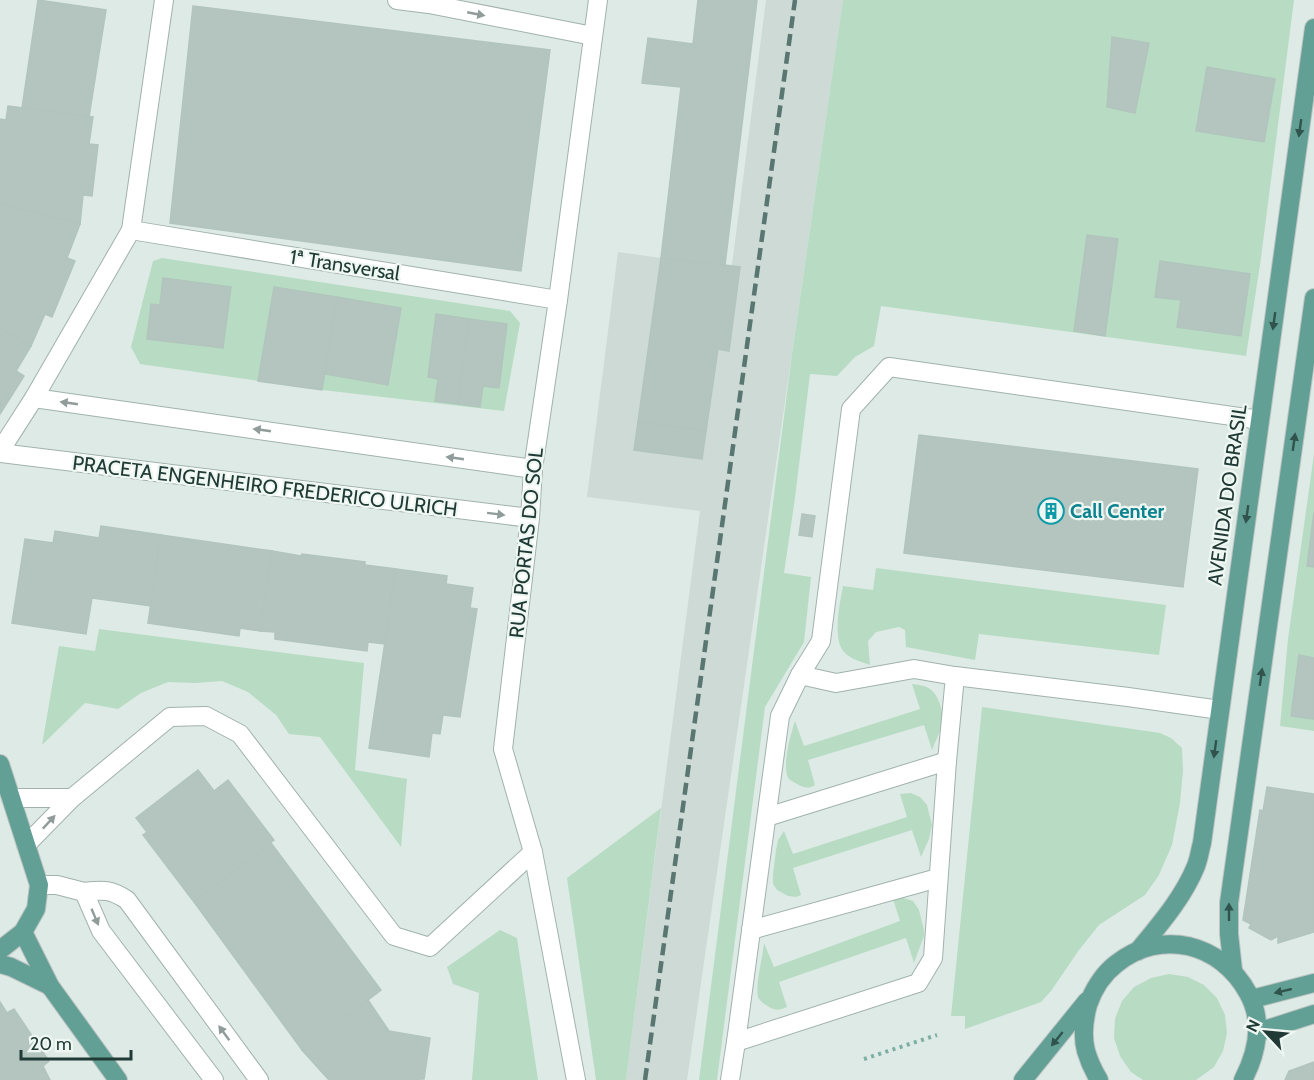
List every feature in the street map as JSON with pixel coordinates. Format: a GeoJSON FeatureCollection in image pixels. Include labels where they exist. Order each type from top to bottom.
{"type":"FeatureCollection","features":[{"type":"Feature","properties":{"kind":"main road","name":"AVENIDA DO BRASIL"},"geometry":{"type":"LineString","coordinates":[[1138,951],[1182,892],[1196,865],[1202,843],[1314,28]]}},
{"type":"Feature","properties":{"kind":"main road"},"geometry":{"type":"LineString","coordinates":[[1233,970],[1229,934],[1229,903],[1314,298]]}},
{"type":"Feature","properties":{"kind":"main road"},"geometry":{"type":"LineString","coordinates":[[0,764],[39,885],[36,909],[23,932],[0,950]]}},
{"type":"Feature","properties":{"kind":"main road"},"geometry":{"type":"LineString","coordinates":[[23,932],[50,986],[118,1080]]}},
{"type":"Feature","properties":{"kind":"main road"},"geometry":{"type":"LineString","coordinates":[[1023,1080],[1090,998],[1110,969],[1138,951],[1171,944],[1189,946],[1212,955],[1233,970],[1252,999],[1258,1032],[1256,1048],[1243,1080]]}},
{"type":"Feature","properties":{"kind":"main road"},"geometry":{"type":"LineString","coordinates":[[0,963],[50,986]]}},
{"type":"Feature","properties":{"kind":"main road"},"geometry":{"type":"LineString","coordinates":[[1252,999],[1314,983]]}},
{"type":"Feature","properties":{"kind":"main road"},"geometry":{"type":"LineString","coordinates":[[1090,998],[1084,1040],[1090,1064],[1098,1080]]}},
{"type":"Feature","properties":{"kind":"main road"},"geometry":{"type":"LineString","coordinates":[[1258,1032],[1314,1014]]}},
{"type":"Feature","properties":{"kind":"street"},"geometry":{"type":"LineString","coordinates":[[0,452],[34,398],[131,230],[164,0]]}},
{"type":"Feature","properties":{"kind":"street"},"geometry":{"type":"LineString","coordinates":[[398,0],[429,2],[593,36]]}},
{"type":"Feature","properties":{"kind":"street","name":"RUA PORTAS DO SOL"},"geometry":{"type":"LineString","coordinates":[[576,1080],[533,852],[503,748],[530,518],[533,469],[598,0]]}},
{"type":"Feature","properties":{"kind":"street","name":"1ª Transversal"},"geometry":{"type":"LineString","coordinates":[[131,230],[558,300]]}},
{"type":"Feature","properties":{"kind":"street"},"geometry":{"type":"LineString","coordinates":[[730,1080],[780,716],[800,675],[821,641],[852,410],[889,367],[1260,420]]}},
{"type":"Feature","properties":{"kind":"street"},"geometry":{"type":"LineString","coordinates":[[34,398],[533,469]]}},
{"type":"Feature","properties":{"kind":"street","name":"PRACETA ENGENHEIRO FREDERICO ULRICH"},"geometry":{"type":"LineString","coordinates":[[0,452],[530,518]]}},
{"type":"Feature","properties":{"kind":"street"},"geometry":{"type":"LineString","coordinates":[[800,675],[836,683],[914,669],[1220,710]]}},
{"type":"Feature","properties":{"kind":"street"},"geometry":{"type":"LineString","coordinates":[[736,1042],[918,983],[933,957],[946,761],[955,676]]}},
{"type":"Feature","properties":{"kind":"street"},"geometry":{"type":"LineString","coordinates":[[27,846],[72,798],[170,717],[206,716],[240,734],[394,936],[430,947],[533,852]]}},
{"type":"Feature","properties":{"kind":"street"},"geometry":{"type":"LineString","coordinates":[[767,817],[946,761]]}},
{"type":"Feature","properties":{"kind":"street"},"geometry":{"type":"LineString","coordinates":[[11,798],[72,798]]}},
{"type":"Feature","properties":{"kind":"street"},"geometry":{"type":"LineString","coordinates":[[751,930],[938,878]]}},
{"type":"Feature","properties":{"kind":"street"},"geometry":{"type":"LineString","coordinates":[[39,885],[57,885],[84,892],[105,890],[117,893],[127,900],[259,1080]]}},
{"type":"Feature","properties":{"kind":"street"},"geometry":{"type":"LineString","coordinates":[[84,892],[101,931],[214,1080]]}},
{"type":"Feature","properties":{"kind":"path"},"geometry":{"type":"LineString","coordinates":[[864,1059],[937,1035]]}},
{"type":"Feature","properties":{"kind":"shaded area"},"geometry":{"type":"Polygon","coordinates":[[[766,0],[843,0],[687,1080],[626,1080],[700,511],[587,497],[618,252],[732,265],[766,0]]]}},
{"type":"Feature","properties":{"kind":"green space"},"geometry":{"type":"Polygon","coordinates":[[[843,0],[1294,0],[1246,356],[881,306],[874,346],[855,357],[837,376],[810,374],[784,573],[811,577],[804,642],[765,707],[717,1080],[699,1080],[792,354],[843,0]]]}},
{"type":"Feature","properties":{"kind":"green space"},"geometry":{"type":"Polygon","coordinates":[[[162,258],[510,311],[520,323],[504,411],[322,390],[140,364],[131,347],[153,261],[162,258]]]}},
{"type":"Feature","properties":{"kind":"green space"},"geometry":{"type":"Polygon","coordinates":[[[1314,454],[1314,731],[1280,726],[1288,639],[1314,454]]]}},
{"type":"Feature","properties":{"kind":"green space"},"geometry":{"type":"Polygon","coordinates":[[[876,568],[1166,605],[1159,655],[979,634],[975,660],[906,647],[905,630],[899,627],[876,632],[868,641],[870,665],[844,652],[838,638],[838,620],[843,586],[873,590],[876,568]]]}},
{"type":"Feature","properties":{"kind":"green space"},"geometry":{"type":"Polygon","coordinates":[[[99,629],[364,663],[355,770],[407,779],[401,847],[320,737],[289,734],[276,715],[248,692],[222,681],[168,682],[141,693],[118,709],[85,703],[42,745],[59,646],[95,651],[99,629]]]}},
{"type":"Feature","properties":{"kind":"green space"},"geometry":{"type":"Polygon","coordinates":[[[912,684],[930,689],[940,704],[942,723],[932,750],[924,725],[808,760],[815,785],[813,786],[804,787],[789,779],[786,759],[795,721],[804,746],[920,709],[912,684]]]}},
{"type":"Feature","properties":{"kind":"green space"},"geometry":{"type":"Polygon","coordinates":[[[982,707],[1160,733],[1171,738],[1182,748],[1183,771],[1172,845],[1159,875],[1145,895],[1099,925],[1041,1002],[965,1029],[965,1016],[951,1016],[982,707]]]}},
{"type":"Feature","properties":{"kind":"green space"},"geometry":{"type":"Polygon","coordinates":[[[911,793],[920,797],[927,805],[932,825],[921,857],[912,830],[793,868],[801,895],[788,896],[777,890],[773,884],[773,874],[778,840],[784,831],[793,854],[907,817],[900,794],[911,793]]]}},
{"type":"Feature","properties":{"kind":"green space"},"geometry":{"type":"Polygon","coordinates":[[[661,808],[626,1080],[596,1080],[567,878],[661,808]]]}},
{"type":"Feature","properties":{"kind":"green space"},"geometry":{"type":"Polygon","coordinates":[[[904,898],[913,901],[919,910],[924,930],[914,963],[906,938],[779,982],[787,1007],[774,1009],[759,999],[757,992],[764,943],[774,967],[900,921],[893,899],[904,898]]]}},
{"type":"Feature","properties":{"kind":"green space"},"geometry":{"type":"Polygon","coordinates":[[[500,930],[517,938],[538,1080],[472,1080],[479,993],[453,984],[447,967],[500,930]]]}},
{"type":"Feature","properties":{"kind":"green space"},"geometry":{"type":"Polygon","coordinates":[[[1169,974],[1188,977],[1204,985],[1217,998],[1225,1015],[1227,1033],[1223,1051],[1214,1067],[1196,1080],[1143,1080],[1131,1072],[1120,1056],[1114,1038],[1115,1019],[1122,1001],[1134,987],[1151,978],[1169,974]]]}},
{"type":"Feature","properties":{"kind":"building"},"geometry":{"type":"Polygon","coordinates":[[[38,0],[106,10],[89,117],[22,108],[38,0]]]}},
{"type":"Feature","properties":{"kind":"building"},"geometry":{"type":"Polygon","coordinates":[[[698,0],[757,0],[725,265],[661,258],[681,87],[642,83],[648,38],[693,44],[698,0]]]}},
{"type":"Feature","properties":{"kind":"building"},"geometry":{"type":"Polygon","coordinates":[[[193,6],[550,50],[521,271],[170,223],[193,6]]]}},
{"type":"Feature","properties":{"kind":"building"},"geometry":{"type":"Polygon","coordinates":[[[1112,37],[1149,43],[1135,113],[1107,107],[1112,37]]]}},
{"type":"Feature","properties":{"kind":"building"},"geometry":{"type":"Polygon","coordinates":[[[1207,67],[1275,79],[1264,142],[1196,131],[1207,67]]]}},
{"type":"Feature","properties":{"kind":"building"},"geometry":{"type":"Polygon","coordinates":[[[8,106],[93,117],[89,144],[98,145],[92,196],[83,195],[80,224],[0,204],[0,119],[6,120],[8,106]]]}},
{"type":"Feature","properties":{"kind":"building"},"geometry":{"type":"Polygon","coordinates":[[[0,204],[80,224],[67,258],[75,261],[52,317],[45,314],[31,346],[0,328],[0,204]]]}},
{"type":"Feature","properties":{"kind":"building"},"geometry":{"type":"Polygon","coordinates":[[[1087,235],[1118,239],[1105,336],[1074,331],[1087,235]]]}},
{"type":"Feature","properties":{"kind":"building"},"geometry":{"type":"Polygon","coordinates":[[[661,258],[740,267],[729,351],[718,349],[706,431],[638,422],[661,258]]]}},
{"type":"Feature","properties":{"kind":"building"},"geometry":{"type":"Polygon","coordinates":[[[1160,261],[1250,274],[1241,336],[1177,327],[1181,300],[1155,297],[1160,261]]]}},
{"type":"Feature","properties":{"kind":"building"},"geometry":{"type":"Polygon","coordinates":[[[163,278],[231,287],[223,348],[147,339],[151,304],[160,305],[163,278]]]}},
{"type":"Feature","properties":{"kind":"building"},"geometry":{"type":"Polygon","coordinates":[[[274,287],[337,297],[322,390],[258,381],[274,287]]]}},
{"type":"Feature","properties":{"kind":"building"},"geometry":{"type":"Polygon","coordinates":[[[337,297],[401,308],[388,385],[325,374],[337,297]]]}},
{"type":"Feature","properties":{"kind":"building"},"geometry":{"type":"Polygon","coordinates":[[[436,314],[469,319],[458,404],[435,401],[438,379],[428,377],[436,314]]]}},
{"type":"Feature","properties":{"kind":"building"},"geometry":{"type":"Polygon","coordinates":[[[469,319],[507,324],[499,388],[483,386],[480,407],[458,404],[469,319]]]}},
{"type":"Feature","properties":{"kind":"building"},"geometry":{"type":"Polygon","coordinates":[[[0,328],[31,346],[16,371],[24,376],[0,414],[0,328]]]}},
{"type":"Feature","properties":{"kind":"building"},"geometry":{"type":"Polygon","coordinates":[[[638,422],[706,431],[702,459],[634,450],[638,422]]]}},
{"type":"Feature","properties":{"kind":"building","name":"Call Center"},"geometry":{"type":"Polygon","coordinates":[[[919,435],[1198,469],[1183,587],[904,553],[919,435]]]}},
{"type":"Feature","properties":{"kind":"building"},"geometry":{"type":"Polygon","coordinates":[[[1314,512],[1314,567],[1307,566],[1314,512]]]}},
{"type":"Feature","properties":{"kind":"building"},"geometry":{"type":"Polygon","coordinates":[[[802,514],[815,516],[812,537],[799,535],[802,514]]]}},
{"type":"Feature","properties":{"kind":"building"},"geometry":{"type":"Polygon","coordinates":[[[101,526],[161,535],[151,606],[92,598],[86,634],[12,623],[25,539],[53,543],[55,531],[99,538],[101,526]]]}},
{"type":"Feature","properties":{"kind":"building"},"geometry":{"type":"Polygon","coordinates":[[[161,535],[272,551],[260,631],[240,628],[239,636],[148,623],[161,535]]]}},
{"type":"Feature","properties":{"kind":"building"},"geometry":{"type":"Polygon","coordinates":[[[272,551],[365,562],[365,565],[396,569],[385,644],[368,642],[367,651],[275,639],[275,632],[260,631],[272,551]]]}},
{"type":"Feature","properties":{"kind":"building"},"geometry":{"type":"Polygon","coordinates":[[[396,569],[447,576],[446,584],[473,588],[470,608],[477,609],[460,717],[443,715],[440,734],[432,733],[429,757],[369,748],[396,569]]]}},
{"type":"Feature","properties":{"kind":"building"},"geometry":{"type":"Polygon","coordinates":[[[1299,655],[1314,658],[1314,719],[1291,716],[1299,655]]]}},
{"type":"Feature","properties":{"kind":"building"},"geometry":{"type":"Polygon","coordinates":[[[198,770],[214,791],[228,780],[274,840],[194,902],[143,835],[147,832],[136,818],[198,770]]]}},
{"type":"Feature","properties":{"kind":"building"},"geometry":{"type":"Polygon","coordinates":[[[1267,787],[1314,794],[1314,932],[1278,943],[1278,936],[1271,940],[1249,928],[1251,924],[1243,920],[1260,810],[1263,811],[1267,787]]]}},
{"type":"Feature","properties":{"kind":"building"},"geometry":{"type":"Polygon","coordinates":[[[271,843],[381,990],[302,1050],[194,902],[271,843]]]}},
{"type":"Feature","properties":{"kind":"building"},"geometry":{"type":"Polygon","coordinates":[[[368,1000],[389,1031],[430,1038],[424,1079],[329,1080],[302,1050],[368,1000]]]}},
{"type":"Feature","properties":{"kind":"building"},"geometry":{"type":"Polygon","coordinates":[[[0,1002],[7,1013],[14,1009],[49,1061],[43,1066],[50,1080],[0,1080],[0,1002]]]}},
{"type":"Feature","properties":{"kind":"building"},"geometry":{"type":"Polygon","coordinates":[[[1314,1062],[1314,1080],[1285,1080],[1289,1071],[1314,1062]]]}},
{"type":"Feature","properties":{"kind":"railway"},"geometry":{"type":"LineString","coordinates":[[645,1080],[795,0]]}},
{"type":"Feature","properties":{"kind":"place","name":"Call Center"},"geometry":{"type":"Point","coordinates":[1051,511]}}]}
